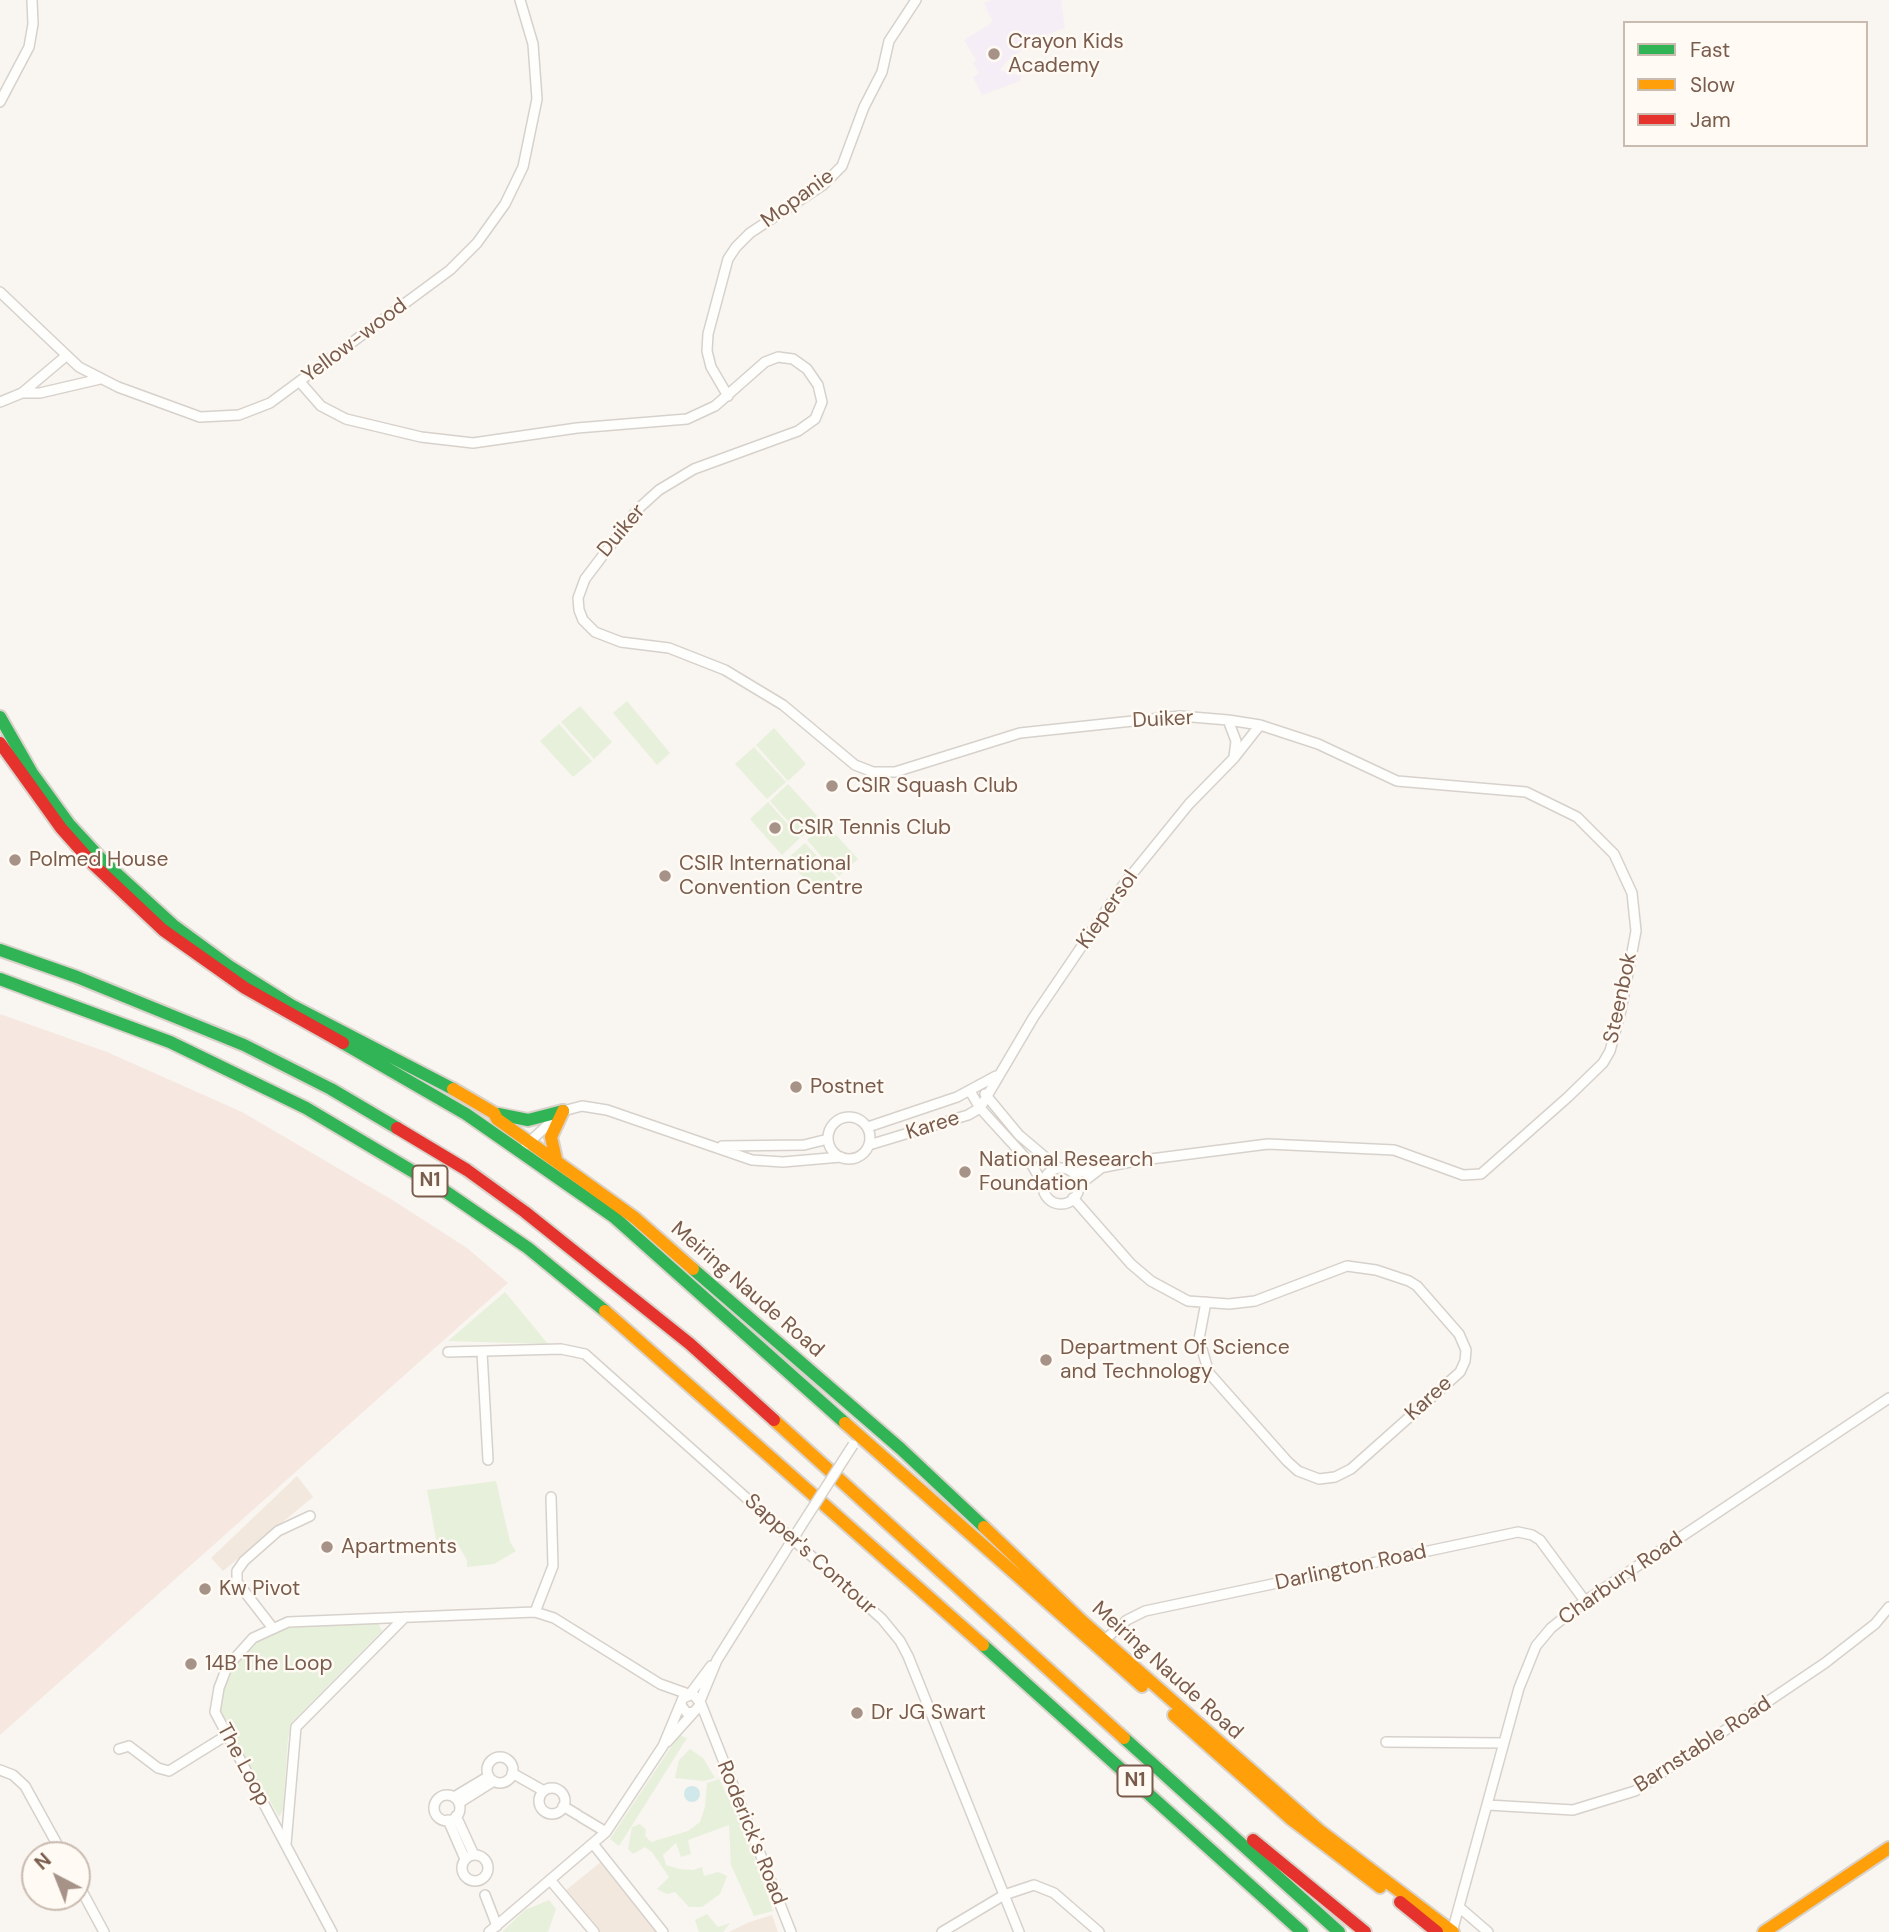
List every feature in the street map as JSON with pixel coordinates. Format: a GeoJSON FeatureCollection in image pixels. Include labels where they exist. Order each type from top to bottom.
{"type":"FeatureCollection","features":[{"type":"Feature","properties":{"kind":"main road","name":"Meiring Naude Road"},"geometry":{"type":"LineString","coordinates":[[0,717],[32,774],[69,824],[105,863],[173,925],[229,966],[291,1004],[420,1069],[494,1113],[497,1119],[526,1145],[614,1217],[857,1441],[1305,1818],[1452,1932]]}},
{"type":"Feature","properties":{"kind":"main road","name":"Meiring Naude Road"},"geometry":{"type":"LineString","coordinates":[[0,743],[61,828],[93,864],[163,930],[244,988],[526,1145],[556,1159],[635,1218],[870,1422],[1100,1643],[1291,1819],[1437,1932]]}},
{"type":"Feature","properties":{"kind":"main road","name":"N1"},"geometry":{"type":"LineString","coordinates":[[0,950],[77,977],[244,1045],[331,1089],[467,1170],[577,1252],[690,1344],[1339,1932]]}},
{"type":"Feature","properties":{"kind":"main road","name":"N1"},"geometry":{"type":"LineString","coordinates":[[0,979],[170,1042],[281,1095],[347,1130],[439,1186],[528,1248],[583,1292],[836,1514],[1302,1932]]}},
{"type":"Feature","properties":{"kind":"main road"},"geometry":{"type":"LineString","coordinates":[[494,1113],[528,1120],[563,1111]]}},
{"type":"Feature","properties":{"kind":"main road"},"geometry":{"type":"LineString","coordinates":[[556,1159],[551,1137],[563,1111]]}},
{"type":"Feature","properties":{"kind":"main road"},"geometry":{"type":"LineString","coordinates":[[1105,1718],[1365,1932]]}},
{"type":"Feature","properties":{"kind":"main road"},"geometry":{"type":"LineString","coordinates":[[1764,1932],[1889,1848]]}},
{"type":"Feature","properties":{"kind":"street"},"geometry":{"type":"LineString","coordinates":[[0,102],[29,47],[34,20],[32,0]]}},
{"type":"Feature","properties":{"kind":"street","name":"Yellow-wood"},"geometry":{"type":"LineString","coordinates":[[0,292],[66,356],[100,379],[186,413],[212,417],[252,411],[300,382],[450,270],[485,234],[505,204],[523,167],[537,99],[533,44],[520,0]]}},
{"type":"Feature","properties":{"kind":"street","name":"Mopanie"},"geometry":{"type":"LineString","coordinates":[[728,396],[711,367],[707,351],[708,334],[728,259],[750,233],[823,185],[842,166],[864,107],[882,72],[889,41],[916,0]]}},
{"type":"Feature","properties":{"kind":"street"},"geometry":{"type":"LineString","coordinates":[[0,402],[22,393],[66,356]]}},
{"type":"Feature","properties":{"kind":"street","name":"Duiker"},"geometry":{"type":"LineString","coordinates":[[300,382],[321,406],[346,419],[457,442],[500,441],[610,425],[670,423],[703,412],[728,396],[765,362],[783,357],[796,360],[818,384],[822,402],[817,416],[805,427],[694,469],[665,486],[638,509],[584,579],[578,598],[579,610],[583,620],[595,632],[621,642],[669,648],[724,670],[783,705],[855,765],[873,772],[895,772],[1020,733],[1180,716],[1260,725]]}},
{"type":"Feature","properties":{"kind":"street"},"geometry":{"type":"LineString","coordinates":[[22,393],[40,393],[100,379]]}},
{"type":"Feature","properties":{"kind":"street"},"geometry":{"type":"LineString","coordinates":[[1228,720],[1236,741],[1234,758]]}},
{"type":"Feature","properties":{"kind":"street","name":"Kiepersol"},"geometry":{"type":"LineString","coordinates":[[997,1075],[1124,884],[1189,804],[1234,758],[1260,725]]}},
{"type":"Feature","properties":{"kind":"street","name":"Steenbok"},"geometry":{"type":"LineString","coordinates":[[1101,1168],[1245,1146],[1328,1145],[1394,1150],[1474,1176],[1486,1170],[1568,1097],[1603,1063],[1610,1051],[1626,984],[1636,911],[1627,877],[1614,854],[1577,817],[1526,792],[1396,781],[1318,744],[1260,725]]}},
{"type":"Feature","properties":{"kind":"street"},"geometry":{"type":"LineString","coordinates":[[970,1091],[980,1108],[988,1098],[997,1075]]}},
{"type":"Feature","properties":{"kind":"street","name":"Karee"},"geometry":{"type":"LineString","coordinates":[[868,1127],[980,1087],[997,1075]]}},
{"type":"Feature","properties":{"kind":"street"},"geometry":{"type":"LineString","coordinates":[[980,1087],[1019,1135],[1058,1168],[1074,1173],[1101,1168]]}},
{"type":"Feature","properties":{"kind":"street"},"geometry":{"type":"LineString","coordinates":[[526,1145],[563,1111],[582,1106],[597,1107],[718,1146],[752,1160],[783,1162],[857,1158],[869,1145],[868,1127],[857,1118],[844,1118],[830,1130],[828,1139],[832,1150],[841,1157]]}},
{"type":"Feature","properties":{"kind":"street","name":"Karee"},"geometry":{"type":"LineString","coordinates":[[869,1145],[957,1119],[980,1108],[1014,1143],[1043,1184]]}},
{"type":"Feature","properties":{"kind":"street"},"geometry":{"type":"LineString","coordinates":[[718,1146],[782,1147],[828,1139]]}},
{"type":"Feature","properties":{"kind":"street"},"geometry":{"type":"LineString","coordinates":[[782,1147],[783,1162]]}},
{"type":"Feature","properties":{"kind":"street"},"geometry":{"type":"LineString","coordinates":[[1058,1168],[1048,1174],[1043,1184],[1045,1194],[1055,1202],[1066,1203],[1073,1198],[1079,1185],[1101,1168]]}},
{"type":"Feature","properties":{"kind":"street"},"geometry":{"type":"LineString","coordinates":[[1074,1173],[1079,1185]]}},
{"type":"Feature","properties":{"kind":"street","name":"Karee"},"geometry":{"type":"LineString","coordinates":[[1073,1198],[1131,1264],[1151,1281],[1188,1301],[1255,1301],[1299,1286],[1325,1272],[1348,1266],[1376,1270],[1418,1286],[1464,1341],[1465,1361],[1460,1372],[1351,1469],[1335,1478],[1319,1479],[1298,1471],[1287,1461],[1209,1373],[1199,1339],[1206,1303]]}},
{"type":"Feature","properties":{"kind":"street","name":"Sapper's Contour"},"geometry":{"type":"LineString","coordinates":[[448,1352],[561,1349],[585,1354],[882,1619],[900,1641],[1019,1932]]}},
{"type":"Feature","properties":{"kind":"street"},"geometry":{"type":"LineString","coordinates":[[482,1352],[488,1460]]}},
{"type":"Feature","properties":{"kind":"street","name":"Charbury Road"},"geometry":{"type":"LineString","coordinates":[[1452,1932],[1529,1658],[1552,1628],[1585,1601],[1889,1398]]}},
{"type":"Feature","properties":{"kind":"street"},"geometry":{"type":"LineString","coordinates":[[663,1746],[681,1704],[717,1660],[870,1422]]}},
{"type":"Feature","properties":{"kind":"street"},"geometry":{"type":"LineString","coordinates":[[535,1612],[553,1566],[551,1497]]}},
{"type":"Feature","properties":{"kind":"street"},"geometry":{"type":"LineString","coordinates":[[272,1627],[237,1582],[237,1571],[244,1561],[278,1531],[310,1516]]}},
{"type":"Feature","properties":{"kind":"street","name":"Darlington Road"},"geometry":{"type":"LineString","coordinates":[[1100,1643],[1127,1620],[1145,1611],[1518,1532],[1540,1540],[1585,1601]]}},
{"type":"Feature","properties":{"kind":"street","name":"Barnstable Road"},"geometry":{"type":"LineString","coordinates":[[1488,1805],[1510,1809],[1573,1810],[1635,1791],[1825,1663],[1875,1624],[1889,1607]]}},
{"type":"Feature","properties":{"kind":"street","name":"The Loop"},"geometry":{"type":"LineString","coordinates":[[332,1932],[215,1708],[225,1672],[242,1648],[272,1627],[295,1622],[535,1612],[554,1618],[660,1684],[681,1704]]}},
{"type":"Feature","properties":{"kind":"street","name":"The Loop"},"geometry":{"type":"LineString","coordinates":[[286,1846],[296,1727],[405,1617]]}},
{"type":"Feature","properties":{"kind":"street"},"geometry":{"type":"LineString","coordinates":[[478,1880],[493,1929],[594,1845],[606,1832],[663,1746],[693,1713],[717,1660]]}},
{"type":"Feature","properties":{"kind":"street","name":"The Loop"},"geometry":{"type":"LineString","coordinates":[[660,1684],[689,1694],[700,1702]]}},
{"type":"Feature","properties":{"kind":"street","name":"Roderick's Road"},"geometry":{"type":"LineString","coordinates":[[700,1702],[791,1932]]}},
{"type":"Feature","properties":{"kind":"street","name":"Roderick's Road"},"geometry":{"type":"LineString","coordinates":[[681,1704],[684,1711],[693,1713],[712,1734]]}},
{"type":"Feature","properties":{"kind":"street"},"geometry":{"type":"LineString","coordinates":[[119,1749],[129,1745],[158,1768],[169,1771],[227,1735]]}},
{"type":"Feature","properties":{"kind":"street"},"geometry":{"type":"LineString","coordinates":[[1386,1742],[1504,1743]]}},
{"type":"Feature","properties":{"kind":"street"},"geometry":{"type":"LineString","coordinates":[[491,1778],[488,1764],[498,1757],[509,1761],[510,1776]]}},
{"type":"Feature","properties":{"kind":"street"},"geometry":{"type":"LineString","coordinates":[[3,1771],[26,1786],[55,1841]]}},
{"type":"Feature","properties":{"kind":"street"},"geometry":{"type":"LineString","coordinates":[[470,1857],[452,1818],[456,1800],[491,1778],[510,1776],[542,1793]]}},
{"type":"Feature","properties":{"kind":"street"},"geometry":{"type":"LineString","coordinates":[[554,1788],[561,1792],[563,1806],[558,1812],[547,1812],[541,1807],[542,1793],[554,1788]]}},
{"type":"Feature","properties":{"kind":"street"},"geometry":{"type":"LineString","coordinates":[[452,1818],[438,1816],[434,1806],[444,1796],[456,1800]]}},
{"type":"Feature","properties":{"kind":"street"},"geometry":{"type":"LineString","coordinates":[[563,1806],[606,1832]]}},
{"type":"Feature","properties":{"kind":"street"},"geometry":{"type":"LineString","coordinates":[[594,1845],[663,1932]]}},
{"type":"Feature","properties":{"kind":"street"},"geometry":{"type":"LineString","coordinates":[[470,1857],[482,1857],[487,1864],[485,1875],[478,1880],[470,1880],[464,1874],[462,1867],[470,1857]]}},
{"type":"Feature","properties":{"kind":"street"},"geometry":{"type":"LineString","coordinates":[[551,1881],[594,1932]]}},
{"type":"Feature","properties":{"kind":"street"},"geometry":{"type":"LineString","coordinates":[[942,1932],[1004,1895],[1028,1885],[1047,1888],[1098,1932]]}},
{"type":"Feature","properties":{"kind":"street"},"geometry":{"type":"LineString","coordinates":[[1459,1907],[1488,1932]]}},
{"type":"Feature","properties":{"kind":"street"},"geometry":{"type":"LineString","coordinates":[[91,1908],[104,1932]]}},
{"type":"Feature","properties":{"kind":"shaded area","name":"Crayon Kids Academy"},"geometry":{"type":"Polygon","coordinates":[[[991,0],[1061,0],[1065,28],[1036,38],[1006,62],[1000,70],[1021,76],[1020,81],[982,95],[973,77],[979,73],[973,63],[976,60],[964,40],[993,22],[984,3],[991,0]]]}},
{"type":"Feature","properties":{"kind":"shaded area"},"geometry":{"type":"Polygon","coordinates":[[[0,1014],[107,1052],[242,1112],[394,1201],[467,1248],[508,1283],[0,1735],[0,1014]]]}},
{"type":"Feature","properties":{"kind":"shaded area","name":"Kw Pivot"},"geometry":{"type":"Polygon","coordinates":[[[297,1476],[313,1497],[223,1571],[211,1558],[297,1476]]]}},
{"type":"Feature","properties":{"kind":"shaded area"},"geometry":{"type":"Polygon","coordinates":[[[602,1861],[661,1932],[599,1932],[565,1891],[602,1861]]]}},
{"type":"Feature","properties":{"kind":"shaded area"},"geometry":{"type":"Polygon","coordinates":[[[772,1915],[778,1932],[729,1932],[747,1923],[772,1915]]]}},
{"type":"Feature","properties":{"kind":"green space"},"geometry":{"type":"Polygon","coordinates":[[[627,701],[670,753],[657,765],[613,713],[627,701]]]}},
{"type":"Feature","properties":{"kind":"green space"},"geometry":{"type":"Polygon","coordinates":[[[580,706],[612,742],[594,759],[561,722],[580,706]]]}},
{"type":"Feature","properties":{"kind":"green space"},"geometry":{"type":"Polygon","coordinates":[[[559,724],[592,761],[573,777],[540,741],[559,724]]]}},
{"type":"Feature","properties":{"kind":"green space","name":"CSIR Tennis Club"},"geometry":{"type":"Polygon","coordinates":[[[774,728],[806,764],[788,781],[756,745],[774,728]]]}},
{"type":"Feature","properties":{"kind":"green space","name":"CSIR Tennis Club"},"geometry":{"type":"Polygon","coordinates":[[[754,747],[786,782],[767,799],[735,764],[754,747]]]}},
{"type":"Feature","properties":{"kind":"green space","name":"CSIR Tennis Club"},"geometry":{"type":"Polygon","coordinates":[[[788,784],[821,820],[802,837],[770,801],[788,784]]]}},
{"type":"Feature","properties":{"kind":"green space","name":"CSIR Tennis Club"},"geometry":{"type":"Polygon","coordinates":[[[768,802],[800,838],[782,855],[750,819],[768,802]]]}},
{"type":"Feature","properties":{"kind":"green space","name":"CSIR Tennis Club"},"geometry":{"type":"Polygon","coordinates":[[[825,823],[858,859],[839,876],[807,840],[825,823]]]}},
{"type":"Feature","properties":{"kind":"green space","name":"CSIR Tennis Club"},"geometry":{"type":"Polygon","coordinates":[[[805,843],[837,878],[819,895],[787,859],[805,843]]]}},
{"type":"Feature","properties":{"kind":"green space"},"geometry":{"type":"Polygon","coordinates":[[[505,1292],[548,1344],[448,1341],[505,1292]]]}},
{"type":"Feature","properties":{"kind":"green space"},"geometry":{"type":"Polygon","coordinates":[[[496,1481],[510,1542],[516,1551],[494,1564],[467,1567],[467,1560],[458,1545],[439,1555],[427,1490],[496,1481]]]}},
{"type":"Feature","properties":{"kind":"green space"},"geometry":{"type":"Polygon","coordinates":[[[378,1623],[382,1631],[293,1721],[288,1738],[283,1810],[279,1817],[220,1711],[219,1703],[227,1674],[255,1641],[280,1628],[378,1623]]]}},
{"type":"Feature","properties":{"kind":"green space"},"geometry":{"type":"Polygon","coordinates":[[[679,1735],[687,1738],[619,1846],[610,1839],[679,1735]]]}},
{"type":"Feature","properties":{"kind":"green space"},"geometry":{"type":"Polygon","coordinates":[[[690,1749],[703,1758],[715,1778],[704,1781],[675,1778],[679,1760],[690,1749]]]}},
{"type":"Feature","properties":{"kind":"green space"},"geometry":{"type":"Polygon","coordinates":[[[719,1779],[746,1833],[773,1911],[754,1916],[731,1865],[729,1825],[688,1840],[691,1854],[681,1857],[676,1843],[663,1855],[666,1865],[693,1870],[702,1867],[704,1876],[718,1872],[727,1876],[720,1894],[702,1907],[689,1907],[675,1892],[667,1894],[657,1889],[669,1877],[652,1852],[645,1847],[633,1854],[628,1849],[632,1827],[640,1824],[651,1842],[688,1831],[700,1822],[705,1807],[707,1783],[719,1779]]]}},
{"type":"Feature","properties":{"kind":"green space"},"geometry":{"type":"Polygon","coordinates":[[[549,1900],[556,1909],[548,1932],[502,1932],[525,1910],[549,1900]]]}},
{"type":"Feature","properties":{"kind":"green space"},"geometry":{"type":"Polygon","coordinates":[[[707,1914],[718,1927],[730,1923],[723,1932],[699,1932],[695,1920],[707,1914]]]}},
{"type":"Feature","properties":{"kind":"water"},"geometry":{"type":"Polygon","coordinates":[[[692,1786],[700,1794],[692,1802],[684,1794],[692,1786]]]}},
{"type":"Feature","properties":{"kind":"traffic: fast"},"geometry":{"type":"LineString","coordinates":[[0,717],[32,773],[69,824],[105,863],[173,925],[229,966],[291,1005],[453,1089]]}},
{"type":"Feature","properties":{"kind":"traffic: fast"},"geometry":{"type":"LineString","coordinates":[[0,950],[77,977],[244,1045],[331,1089],[397,1128]]}},
{"type":"Feature","properties":{"kind":"traffic: fast"},"geometry":{"type":"LineString","coordinates":[[0,979],[170,1042],[306,1108],[439,1187],[528,1248],[605,1311]]}},
{"type":"Feature","properties":{"kind":"traffic: fast"},"geometry":{"type":"LineString","coordinates":[[343,1043],[466,1114],[614,1217],[845,1423]]}},
{"type":"Feature","properties":{"kind":"traffic: fast"},"geometry":{"type":"LineString","coordinates":[[498,1114],[528,1120],[563,1111]]}},
{"type":"Feature","properties":{"kind":"traffic: fast"},"geometry":{"type":"LineString","coordinates":[[693,1269],[901,1449],[984,1527]]}},
{"type":"Feature","properties":{"kind":"traffic: fast"},"geometry":{"type":"LineString","coordinates":[[983,1645],[1302,1932]]}},
{"type":"Feature","properties":{"kind":"traffic: fast"},"geometry":{"type":"LineString","coordinates":[[1124,1738],[1339,1932]]}},
{"type":"Feature","properties":{"kind":"traffic: slow"},"geometry":{"type":"LineString","coordinates":[[453,1089],[494,1113],[497,1119],[635,1218],[693,1269]]}},
{"type":"Feature","properties":{"kind":"traffic: slow"},"geometry":{"type":"LineString","coordinates":[[556,1159],[551,1137],[563,1111]]}},
{"type":"Feature","properties":{"kind":"traffic: slow"},"geometry":{"type":"LineString","coordinates":[[605,1311],[983,1645]]}},
{"type":"Feature","properties":{"kind":"traffic: slow"},"geometry":{"type":"LineString","coordinates":[[774,1420],[1124,1738]]}},
{"type":"Feature","properties":{"kind":"traffic: slow"},"geometry":{"type":"LineString","coordinates":[[845,1423],[1142,1686]]}},
{"type":"Feature","properties":{"kind":"traffic: slow"},"geometry":{"type":"LineString","coordinates":[[984,1527],[1082,1621],[1319,1830],[1453,1932]]}},
{"type":"Feature","properties":{"kind":"traffic: slow"},"geometry":{"type":"LineString","coordinates":[[1174,1715],[1291,1819],[1380,1887]]}},
{"type":"Feature","properties":{"kind":"traffic: slow"},"geometry":{"type":"LineString","coordinates":[[1764,1932],[1889,1848]]}},
{"type":"Feature","properties":{"kind":"traffic: jam"},"geometry":{"type":"LineString","coordinates":[[0,743],[61,828],[93,864],[163,930],[245,988],[343,1043]]}},
{"type":"Feature","properties":{"kind":"traffic: jam"},"geometry":{"type":"LineString","coordinates":[[397,1128],[467,1170],[525,1212],[690,1344],[774,1420]]}},
{"type":"Feature","properties":{"kind":"traffic: jam"},"geometry":{"type":"LineString","coordinates":[[1253,1840],[1365,1932]]}},
{"type":"Feature","properties":{"kind":"traffic: jam"},"geometry":{"type":"LineString","coordinates":[[1400,1902],[1437,1932]]}},
{"type":"Feature","properties":{"kind":"place","name":"Crayon Kids Academy"},"geometry":{"type":"Point","coordinates":[994,54]}},
{"type":"Feature","properties":{"kind":"place","name":"CSIR Squash Club"},"geometry":{"type":"Point","coordinates":[832,786]}},
{"type":"Feature","properties":{"kind":"place","name":"CSIR Tennis Club"},"geometry":{"type":"Point","coordinates":[775,828]}},
{"type":"Feature","properties":{"kind":"place","name":"Polmed House"},"geometry":{"type":"Point","coordinates":[15,860]}},
{"type":"Feature","properties":{"kind":"place","name":"CSIR International Convention Centre"},"geometry":{"type":"Point","coordinates":[665,876]}},
{"type":"Feature","properties":{"kind":"place","name":"Postnet"},"geometry":{"type":"Point","coordinates":[796,1087]}},
{"type":"Feature","properties":{"kind":"place","name":"National Research Foundation"},"geometry":{"type":"Point","coordinates":[965,1172]}},
{"type":"Feature","properties":{"kind":"place","name":"Department Of Science and Technology"},"geometry":{"type":"Point","coordinates":[1046,1360]}},
{"type":"Feature","properties":{"kind":"place","name":"Apartments"},"geometry":{"type":"Point","coordinates":[327,1547]}},
{"type":"Feature","properties":{"kind":"place","name":"Kw Pivot"},"geometry":{"type":"Point","coordinates":[205,1589]}},
{"type":"Feature","properties":{"kind":"place","name":"14B The Loop"},"geometry":{"type":"Point","coordinates":[191,1664]}},
{"type":"Feature","properties":{"kind":"place","name":"Dr JG Swart"},"geometry":{"type":"Point","coordinates":[857,1713]}}]}
